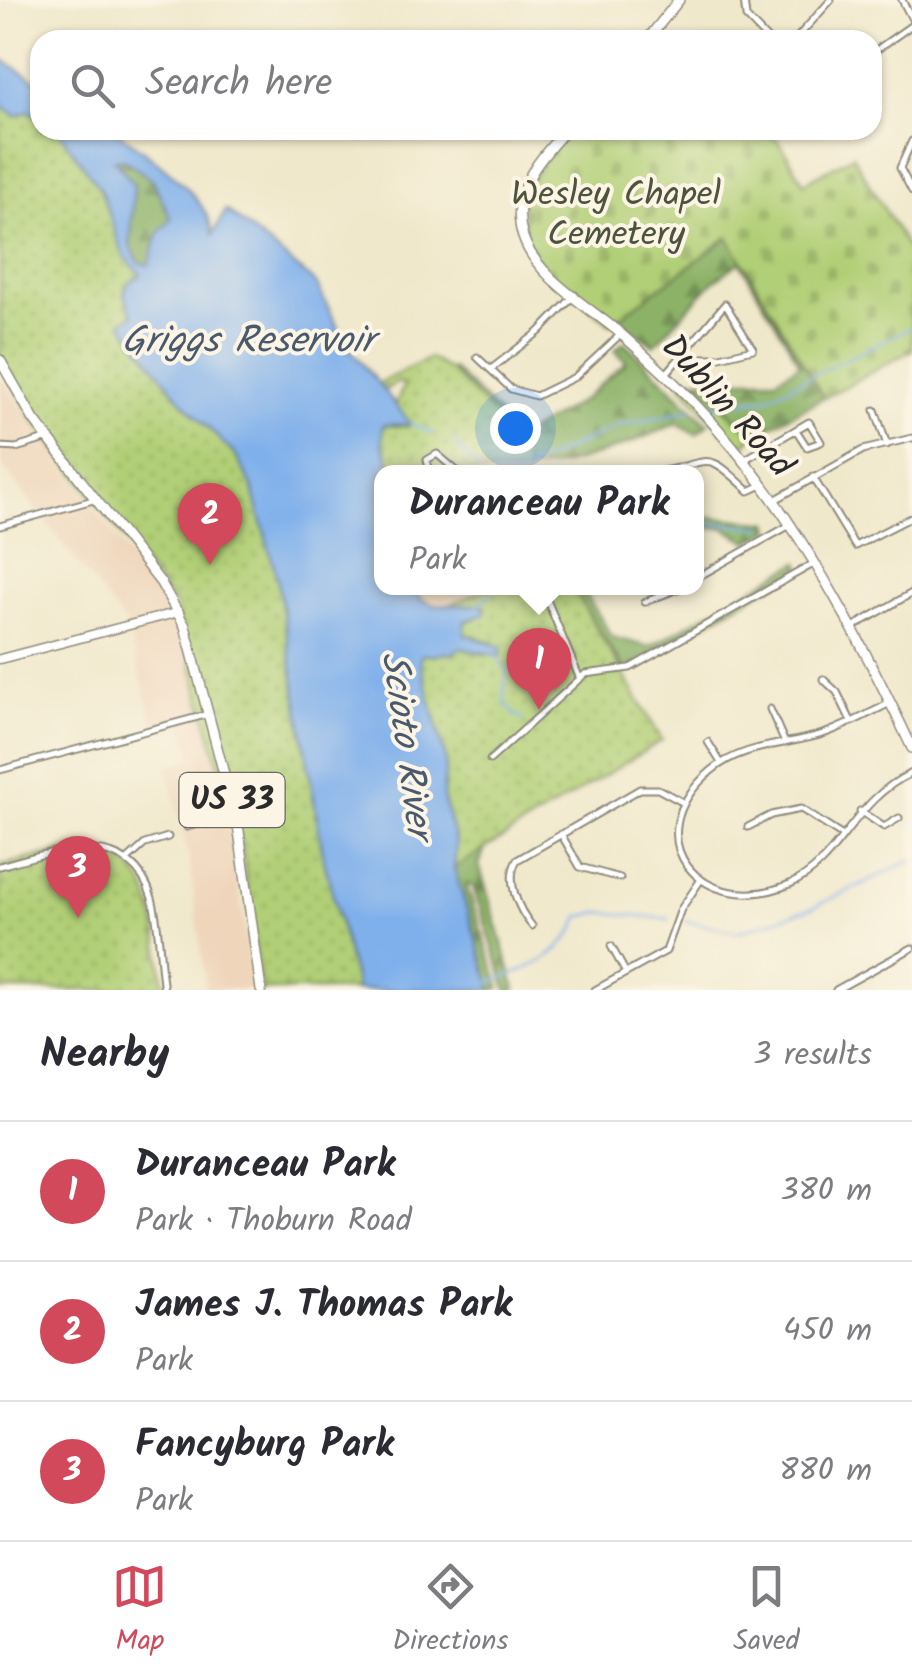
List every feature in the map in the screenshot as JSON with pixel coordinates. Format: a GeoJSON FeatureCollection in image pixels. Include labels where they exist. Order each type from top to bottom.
{"type":"FeatureCollection","features":[{"type":"Feature","properties":{"kind":"main road"},"geometry":{"type":"LineString","coordinates":[[654,30],[679,0]]}},
{"type":"Feature","properties":{"kind":"main road","name":"Dublin Road"},"geometry":{"type":"LineString","coordinates":[[558,140],[530,175],[519,214],[532,255],[666,374],[744,460],[813,564],[912,748]]}},
{"type":"Feature","properties":{"kind":"main road","name":"US 33"},"geometry":{"type":"LineString","coordinates":[[0,360],[48,438],[179,612],[235,814],[261,990]]}},
{"type":"Feature","properties":{"kind":"main road"},"geometry":{"type":"LineString","coordinates":[[0,659],[179,612]]}},
{"type":"Feature","properties":{"kind":"street"},"geometry":{"type":"LineString","coordinates":[[744,0],[748,21],[757,30]]}},
{"type":"Feature","properties":{"kind":"street"},"geometry":{"type":"LineString","coordinates":[[804,30],[831,0]]}},
{"type":"Feature","properties":{"kind":"street"},"geometry":{"type":"LineString","coordinates":[[882,45],[912,22],[902,0]]}},
{"type":"Feature","properties":{"kind":"street"},"geometry":{"type":"LineString","coordinates":[[912,141],[900,164],[912,191]]}},
{"type":"Feature","properties":{"kind":"street"},"geometry":{"type":"LineString","coordinates":[[491,369],[539,332],[575,295]]}},
{"type":"Feature","properties":{"kind":"street"},"geometry":{"type":"LineString","coordinates":[[666,374],[683,358],[700,328],[724,304],[741,326],[752,350],[716,358],[683,358]]}},
{"type":"Feature","properties":{"kind":"street"},"geometry":{"type":"LineString","coordinates":[[477,357],[511,390],[536,396],[575,378],[621,334]]}},
{"type":"Feature","properties":{"kind":"street"},"geometry":{"type":"LineString","coordinates":[[874,410],[886,445]]}},
{"type":"Feature","properties":{"kind":"street"},"geometry":{"type":"LineString","coordinates":[[744,460],[796,430],[812,422],[822,440],[807,448],[796,430]]}},
{"type":"Feature","properties":{"kind":"street"},"geometry":{"type":"LineString","coordinates":[[0,447],[16,448],[48,438]]}},
{"type":"Feature","properties":{"kind":"street"},"geometry":{"type":"LineString","coordinates":[[773,501],[862,450],[912,438]]}},
{"type":"Feature","properties":{"kind":"street"},"geometry":{"type":"LineString","coordinates":[[428,465],[426,460],[436,454],[448,465]]}},
{"type":"Feature","properties":{"kind":"street"},"geometry":{"type":"LineString","coordinates":[[693,465],[713,461],[728,468],[749,491],[762,486]]}},
{"type":"Feature","properties":{"kind":"street"},"geometry":{"type":"LineString","coordinates":[[813,478],[854,546],[912,517]]}},
{"type":"Feature","properties":{"kind":"street"},"geometry":{"type":"LineString","coordinates":[[0,526],[96,500]]}},
{"type":"Feature","properties":{"kind":"street"},"geometry":{"type":"LineString","coordinates":[[704,573],[790,525]]}},
{"type":"Feature","properties":{"kind":"street"},"geometry":{"type":"LineString","coordinates":[[490,760],[580,678],[590,672],[630,668],[813,564]]}},
{"type":"Feature","properties":{"kind":"street"},"geometry":{"type":"LineString","coordinates":[[850,628],[912,593]]}},
{"type":"Feature","properties":{"kind":"street"},"geometry":{"type":"LineString","coordinates":[[545,595],[580,678]]}},
{"type":"Feature","properties":{"kind":"street"},"geometry":{"type":"LineString","coordinates":[[645,602],[662,595]]}},
{"type":"Feature","properties":{"kind":"street"},"geometry":{"type":"LineString","coordinates":[[823,679],[837,692],[852,722]]}},
{"type":"Feature","properties":{"kind":"street"},"geometry":{"type":"LineString","coordinates":[[890,703],[852,722],[745,751],[721,763],[684,803],[678,818],[678,848],[700,881],[746,893],[791,884],[811,872],[878,791],[912,773]]}},
{"type":"Feature","properties":{"kind":"street"},"geometry":{"type":"LineString","coordinates":[[770,709],[785,743]]}},
{"type":"Feature","properties":{"kind":"street"},"geometry":{"type":"LineString","coordinates":[[0,770],[210,714]]}},
{"type":"Feature","properties":{"kind":"street"},"geometry":{"type":"LineString","coordinates":[[708,742],[721,763]]}},
{"type":"Feature","properties":{"kind":"street"},"geometry":{"type":"LineString","coordinates":[[532,926],[521,909],[511,872],[517,860],[640,789],[658,789],[684,803]]}},
{"type":"Feature","properties":{"kind":"street"},"geometry":{"type":"LineString","coordinates":[[748,827],[770,815],[801,809],[841,835]]}},
{"type":"Feature","properties":{"kind":"street"},"geometry":{"type":"LineString","coordinates":[[860,812],[884,827],[898,818]]}},
{"type":"Feature","properties":{"kind":"street"},"geometry":{"type":"LineString","coordinates":[[187,827],[235,814]]}},
{"type":"Feature","properties":{"kind":"street"},"geometry":{"type":"LineString","coordinates":[[561,834],[580,867],[620,878]]}},
{"type":"Feature","properties":{"kind":"street"},"geometry":{"type":"LineString","coordinates":[[126,861],[145,844],[168,837]]}},
{"type":"Feature","properties":{"kind":"street"},"geometry":{"type":"LineString","coordinates":[[0,866],[78,847],[105,850],[126,861],[151,896],[163,990]]}},
{"type":"Feature","properties":{"kind":"street"},"geometry":{"type":"LineString","coordinates":[[595,990],[670,946],[681,909],[700,881]]}},
{"type":"Feature","properties":{"kind":"street"},"geometry":{"type":"LineString","coordinates":[[611,946],[626,973]]}},
{"type":"Feature","properties":{"kind":"street"},"geometry":{"type":"LineString","coordinates":[[836,990],[912,948]]}},
{"type":"Feature","properties":{"kind":"shaded area"},"geometry":{"type":"Polygon","coordinates":[[[0,377],[177,622],[227,807],[254,990],[206,990],[189,858],[167,767],[193,759],[183,723],[155,729],[127,626],[0,463],[0,377]]]}},
{"type":"Feature","properties":{"kind":"shaded area"},"geometry":{"type":"Polygon","coordinates":[[[419,595],[472,595],[448,606],[420,599],[419,595]]]}},
{"type":"Feature","properties":{"kind":"green space"},"geometry":{"type":"Polygon","coordinates":[[[0,104],[16,116],[30,112],[30,140],[68,140],[85,162],[141,275],[134,315],[122,322],[180,399],[236,456],[252,485],[278,582],[324,860],[357,990],[261,990],[242,850],[175,605],[34,420],[0,359],[0,104]]]}},
{"type":"Feature","properties":{"kind":"green space","name":"Wesley Chapel Cemetery"},"geometry":{"type":"Polygon","coordinates":[[[559,140],[777,140],[804,183],[853,156],[912,256],[912,350],[824,398],[728,237],[610,324],[544,269],[525,242],[522,192],[559,140]]]}},
{"type":"Feature","properties":{"kind":"green space"},"geometry":{"type":"Polygon","coordinates":[[[123,159],[154,180],[171,219],[149,265],[139,262],[130,246],[134,184],[113,160],[123,159]]]}},
{"type":"Feature","properties":{"kind":"green space"},"geometry":{"type":"Polygon","coordinates":[[[729,237],[795,350],[912,350],[754,435],[691,379],[776,379],[800,364],[740,262],[714,281],[654,345],[617,319],[729,237]]]}},
{"type":"Feature","properties":{"kind":"green space"},"geometry":{"type":"Polygon","coordinates":[[[624,342],[708,424],[696,434],[677,423],[561,465],[499,465],[439,380],[453,369],[521,436],[583,400],[626,362],[615,350],[624,342]]]}},
{"type":"Feature","properties":{"kind":"green space"},"geometry":{"type":"Polygon","coordinates":[[[430,358],[451,371],[520,441],[525,465],[391,465],[382,443],[383,425],[408,427],[396,404],[404,385],[399,382],[379,393],[371,387],[430,358]]]}},
{"type":"Feature","properties":{"kind":"green space"},"geometry":{"type":"Polygon","coordinates":[[[691,379],[748,426],[754,435],[740,450],[680,383],[691,379]]]}},
{"type":"Feature","properties":{"kind":"green space"},"geometry":{"type":"Polygon","coordinates":[[[704,517],[769,523],[771,530],[749,542],[724,528],[704,527],[704,517]]]}},
{"type":"Feature","properties":{"kind":"green space"},"geometry":{"type":"Polygon","coordinates":[[[799,562],[802,568],[624,670],[577,595],[586,595],[612,637],[649,647],[799,562]]]}},
{"type":"Feature","properties":{"kind":"green space"},"geometry":{"type":"Polygon","coordinates":[[[472,595],[577,595],[662,740],[454,868],[456,845],[443,796],[446,760],[420,660],[422,655],[454,653],[459,648],[487,655],[494,642],[465,634],[465,622],[476,618],[480,605],[448,606],[472,595]]]}},
{"type":"Feature","properties":{"kind":"green space"},"geometry":{"type":"Polygon","coordinates":[[[662,740],[485,847],[479,865],[516,990],[507,990],[473,886],[466,884],[500,988],[492,990],[454,868],[443,774],[662,740]]]}},
{"type":"Feature","properties":{"kind":"green space"},"geometry":{"type":"Polygon","coordinates":[[[78,847],[105,852],[125,862],[139,877],[155,918],[164,990],[0,990],[0,866],[78,847]]]}},
{"type":"Feature","properties":{"kind":"water"},"geometry":{"type":"Polygon","coordinates":[[[0,58],[30,77],[30,112],[16,116],[0,104],[0,58]]]}},
{"type":"Feature","properties":{"kind":"water","name":"Griggs Reservoir"},"geometry":{"type":"Polygon","coordinates":[[[65,140],[129,140],[190,191],[213,234],[226,210],[316,283],[347,345],[411,424],[383,425],[382,443],[391,465],[374,465],[374,595],[419,595],[434,605],[480,605],[486,609],[484,615],[465,621],[465,634],[501,647],[501,656],[459,648],[454,653],[422,655],[420,660],[446,761],[443,796],[456,845],[454,868],[492,990],[357,990],[324,860],[278,582],[252,486],[236,456],[180,399],[121,322],[133,315],[124,293],[128,283],[141,275],[123,255],[101,190],[65,140]],[[123,159],[114,160],[134,184],[130,246],[139,262],[149,265],[158,234],[171,219],[153,180],[123,159]]]}},
{"type":"Feature","properties":{"kind":"waterway"},"geometry":{"type":"LineString","coordinates":[[706,407],[766,398],[912,327]]}},
{"type":"Feature","properties":{"kind":"waterway"},"geometry":{"type":"LineString","coordinates":[[534,465],[617,426],[691,410]]}},
{"type":"Feature","properties":{"kind":"waterway"},"geometry":{"type":"LineString","coordinates":[[411,424],[432,433]]}},
{"type":"Feature","properties":{"kind":"waterway"},"geometry":{"type":"LineString","coordinates":[[454,442],[475,465]]}},
{"type":"Feature","properties":{"kind":"waterway"},"geometry":{"type":"LineString","coordinates":[[704,523],[763,527]]}},
{"type":"Feature","properties":{"kind":"waterway"},"geometry":{"type":"LineString","coordinates":[[476,607],[489,595]]}},
{"type":"Feature","properties":{"kind":"waterway"},"geometry":{"type":"LineString","coordinates":[[496,656],[507,671],[507,705],[523,720]]}},
{"type":"Feature","properties":{"kind":"waterway"},"geometry":{"type":"LineString","coordinates":[[686,921],[738,932],[812,908],[912,860]]}},
{"type":"Feature","properties":{"kind":"waterway"},"geometry":{"type":"LineString","coordinates":[[489,982],[543,960],[564,943],[580,917],[599,912],[669,919]]}},
{"type":"Feature","properties":{"kind":"place","name":"James J. Thomas Park"},"geometry":{"type":"Point","coordinates":[210,565]}},
{"type":"Feature","properties":{"kind":"place","name":"Duranceau Park"},"geometry":{"type":"Point","coordinates":[539,710]}},
{"type":"Feature","properties":{"kind":"place","name":"Fancyburg Park"},"geometry":{"type":"Point","coordinates":[78,918]}},
{"type":"Feature","properties":{"kind":"water label","name":"Scioto River"},"geometry":{"type":"Point","coordinates":[405,745]}}]}
